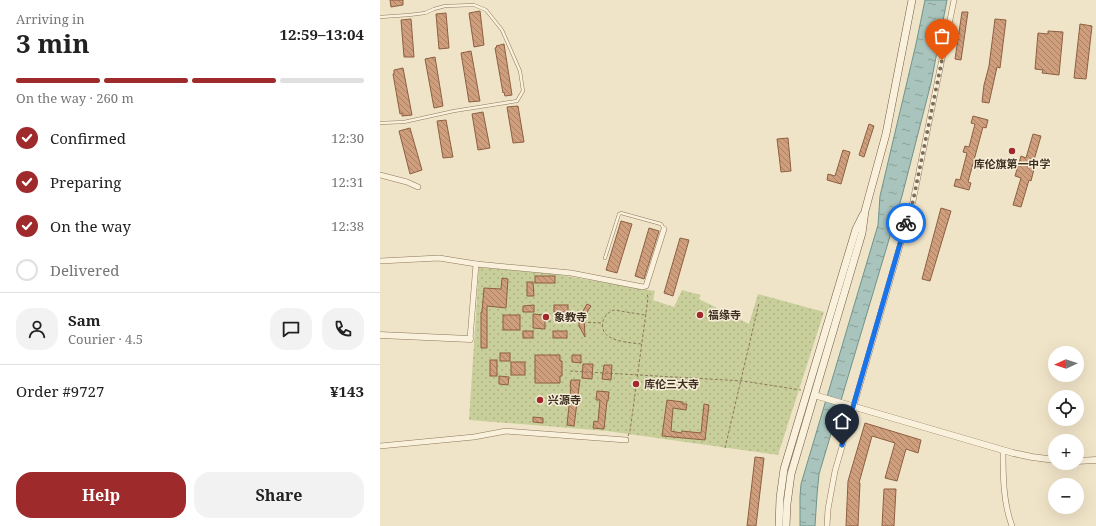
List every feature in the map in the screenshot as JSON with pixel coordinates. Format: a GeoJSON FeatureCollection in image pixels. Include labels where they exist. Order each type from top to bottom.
{"type":"FeatureCollection","features":[{"type":"Feature","properties":{"kind":"main road"},"geometry":{"type":"LineString","coordinates":[[786,526],[786,504],[791,474],[811,393],[856,229],[865,211],[886,134],[912,0]]}},
{"type":"Feature","properties":{"kind":"main road"},"geometry":{"type":"LineString","coordinates":[[779,526],[780,498],[784,469],[811,393]]}},
{"type":"Feature","properties":{"kind":"street"},"geometry":{"type":"LineString","coordinates":[[827,526],[828,509],[835,471],[913,201],[954,0]]}},
{"type":"Feature","properties":{"kind":"street"},"geometry":{"type":"LineString","coordinates":[[380,175],[407,182],[418,187]]}},
{"type":"Feature","properties":{"kind":"street"},"geometry":{"type":"LineString","coordinates":[[380,261],[439,258],[476,264],[571,273],[643,287],[646,286],[664,229]]}},
{"type":"Feature","properties":{"kind":"street"},"geometry":{"type":"LineString","coordinates":[[380,334],[470,339],[476,264]]}},
{"type":"Feature","properties":{"kind":"street"},"geometry":{"type":"LineString","coordinates":[[811,393],[853,407],[1003,450],[1048,459]]}},
{"type":"Feature","properties":{"kind":"street"},"geometry":{"type":"LineString","coordinates":[[380,446],[474,438],[506,431],[626,440]]}},
{"type":"Feature","properties":{"kind":"street"},"geometry":{"type":"LineString","coordinates":[[1003,450],[1003,482],[1008,517],[1012,526]]}},
{"type":"Feature","properties":{"kind":"street"},"geometry":{"type":"LineString","coordinates":[[1084,461],[1096,460]]}},
{"type":"Feature","properties":{"kind":"lane"},"geometry":{"type":"LineString","coordinates":[[380,17],[425,13],[434,8],[444,6],[474,5],[486,10],[502,30],[520,71],[523,91],[517,101],[454,111],[404,122],[380,123]]}},
{"type":"Feature","properties":{"kind":"lane"},"geometry":{"type":"LineString","coordinates":[[606,258],[619,214],[621,213],[660,224],[664,229]]}},
{"type":"Feature","properties":{"kind":"path"},"geometry":{"type":"LineString","coordinates":[[626,440],[630,431],[646,315],[648,298],[646,286]]}},
{"type":"Feature","properties":{"kind":"path"},"geometry":{"type":"LineString","coordinates":[[725,448],[759,303]]}},
{"type":"Feature","properties":{"kind":"path"},"geometry":{"type":"LineString","coordinates":[[642,344],[610,338],[603,330],[602,323],[605,316],[614,310],[646,315]]}},
{"type":"Feature","properties":{"kind":"path"},"geometry":{"type":"LineString","coordinates":[[548,321],[602,323]]}},
{"type":"Feature","properties":{"kind":"path"},"geometry":{"type":"LineString","coordinates":[[570,371],[740,381],[811,393]]}},
{"type":"Feature","properties":{"kind":"green space","name":"库伦三大寺"},"geometry":{"type":"Polygon","coordinates":[[[479,267],[554,274],[655,291],[653,300],[674,307],[682,290],[701,295],[699,299],[749,324],[758,294],[824,312],[778,455],[607,431],[469,420],[479,267]]]}},
{"type":"Feature","properties":{"kind":"water"},"geometry":{"type":"Polygon","coordinates":[[[925,0],[947,0],[931,83],[902,196],[819,474],[815,526],[800,526],[801,484],[878,225],[880,196],[925,0]]]}},
{"type":"Feature","properties":{"kind":"building"},"geometry":{"type":"Polygon","coordinates":[[[390,0],[403,0],[403,5],[391,7],[390,0]]]}},
{"type":"Feature","properties":{"kind":"building"},"geometry":{"type":"Polygon","coordinates":[[[480,11],[484,45],[474,47],[469,13],[480,11]]]}},
{"type":"Feature","properties":{"kind":"building"},"geometry":{"type":"Polygon","coordinates":[[[962,12],[968,12],[961,60],[955,59],[962,12]]]}},
{"type":"Feature","properties":{"kind":"building"},"geometry":{"type":"Polygon","coordinates":[[[446,13],[449,48],[439,49],[436,14],[446,13]]]}},
{"type":"Feature","properties":{"kind":"building"},"geometry":{"type":"Polygon","coordinates":[[[411,19],[414,57],[404,57],[401,20],[411,19]]]}},
{"type":"Feature","properties":{"kind":"building"},"geometry":{"type":"Polygon","coordinates":[[[995,19],[1006,20],[1000,68],[997,67],[989,103],[982,102],[984,85],[989,66],[995,19]]]}},
{"type":"Feature","properties":{"kind":"building"},"geometry":{"type":"Polygon","coordinates":[[[1080,24],[1092,26],[1086,79],[1074,78],[1080,24]]]}},
{"type":"Feature","properties":{"kind":"building"},"geometry":{"type":"Polygon","coordinates":[[[1048,31],[1063,32],[1059,75],[1042,73],[1043,70],[1035,69],[1038,33],[1048,34],[1048,31]]]}},
{"type":"Feature","properties":{"kind":"building"},"geometry":{"type":"Polygon","coordinates":[[[504,44],[512,95],[505,96],[504,92],[503,93],[495,48],[497,47],[496,46],[504,44]]]}},
{"type":"Feature","properties":{"kind":"building"},"geometry":{"type":"Polygon","coordinates":[[[471,51],[480,101],[469,102],[461,53],[471,51]]]}},
{"type":"Feature","properties":{"kind":"building"},"geometry":{"type":"Polygon","coordinates":[[[435,57],[443,106],[434,108],[425,59],[435,57]]]}},
{"type":"Feature","properties":{"kind":"building"},"geometry":{"type":"Polygon","coordinates":[[[403,68],[412,115],[402,116],[402,113],[400,114],[393,74],[394,70],[403,68]]]}},
{"type":"Feature","properties":{"kind":"building"},"geometry":{"type":"Polygon","coordinates":[[[518,106],[524,142],[513,143],[507,107],[518,106]]]}},
{"type":"Feature","properties":{"kind":"building"},"geometry":{"type":"Polygon","coordinates":[[[483,112],[490,148],[478,150],[472,114],[483,112]]]}},
{"type":"Feature","properties":{"kind":"building"},"geometry":{"type":"Polygon","coordinates":[[[973,116],[988,120],[986,128],[983,127],[968,182],[971,183],[969,190],[954,186],[956,179],[960,180],[967,153],[963,152],[965,146],[969,147],[975,124],[971,123],[973,116]]]}},
{"type":"Feature","properties":{"kind":"building"},"geometry":{"type":"Polygon","coordinates":[[[446,120],[453,157],[443,158],[437,121],[446,120]]]}},
{"type":"Feature","properties":{"kind":"building"},"geometry":{"type":"Polygon","coordinates":[[[869,124],[874,126],[864,157],[859,155],[869,124]]]}},
{"type":"Feature","properties":{"kind":"building"},"geometry":{"type":"Polygon","coordinates":[[[410,128],[422,170],[410,174],[399,131],[410,128]]]}},
{"type":"Feature","properties":{"kind":"building"},"geometry":{"type":"Polygon","coordinates":[[[1033,134],[1041,136],[1034,160],[1036,161],[1031,181],[1029,180],[1021,207],[1013,205],[1021,178],[1015,176],[1021,156],[1026,158],[1033,134]]]}},
{"type":"Feature","properties":{"kind":"building"},"geometry":{"type":"Polygon","coordinates":[[[788,138],[791,171],[781,172],[777,139],[788,138]]]}},
{"type":"Feature","properties":{"kind":"building"},"geometry":{"type":"Polygon","coordinates":[[[843,150],[850,152],[841,184],[827,180],[828,174],[835,176],[843,150]]]}},
{"type":"Feature","properties":{"kind":"building"},"geometry":{"type":"Polygon","coordinates":[[[941,208],[951,211],[930,281],[922,279],[941,208]]]}},
{"type":"Feature","properties":{"kind":"building"},"geometry":{"type":"Polygon","coordinates":[[[621,221],[632,224],[617,273],[606,270],[621,221]]]}},
{"type":"Feature","properties":{"kind":"building"},"geometry":{"type":"Polygon","coordinates":[[[649,228],[659,231],[644,279],[635,276],[649,228]]]}},
{"type":"Feature","properties":{"kind":"building"},"geometry":{"type":"Polygon","coordinates":[[[680,238],[689,240],[673,296],[664,293],[680,238]]]}},
{"type":"Feature","properties":{"kind":"building"},"geometry":{"type":"Polygon","coordinates":[[[535,276],[555,276],[555,283],[535,283],[535,276]]]}},
{"type":"Feature","properties":{"kind":"building"},"geometry":{"type":"Polygon","coordinates":[[[502,278],[508,279],[506,308],[487,306],[487,348],[481,348],[481,312],[484,288],[501,289],[502,278]]]}},
{"type":"Feature","properties":{"kind":"building"},"geometry":{"type":"Polygon","coordinates":[[[527,282],[533,282],[534,296],[527,296],[527,282]]]}},
{"type":"Feature","properties":{"kind":"building"},"geometry":{"type":"Polygon","coordinates":[[[587,304],[591,306],[584,317],[585,337],[579,326],[579,318],[587,304]]]}},
{"type":"Feature","properties":{"kind":"building"},"geometry":{"type":"Polygon","coordinates":[[[534,305],[534,312],[523,312],[523,306],[534,305]]]}},
{"type":"Feature","properties":{"kind":"building"},"geometry":{"type":"Polygon","coordinates":[[[554,305],[568,305],[568,312],[554,312],[554,305]]]}},
{"type":"Feature","properties":{"kind":"building"},"geometry":{"type":"Polygon","coordinates":[[[533,314],[545,315],[545,329],[533,328],[533,314]]]}},
{"type":"Feature","properties":{"kind":"building"},"geometry":{"type":"Polygon","coordinates":[[[503,315],[520,315],[520,330],[503,330],[503,315]]]}},
{"type":"Feature","properties":{"kind":"building"},"geometry":{"type":"Polygon","coordinates":[[[523,331],[533,331],[533,338],[523,338],[523,331]]]}},
{"type":"Feature","properties":{"kind":"building"},"geometry":{"type":"Polygon","coordinates":[[[553,331],[567,331],[567,338],[553,338],[553,331]]]}},
{"type":"Feature","properties":{"kind":"building"},"geometry":{"type":"Polygon","coordinates":[[[500,353],[510,353],[510,361],[500,361],[500,353]]]}},
{"type":"Feature","properties":{"kind":"building"},"geometry":{"type":"Polygon","coordinates":[[[535,355],[560,355],[560,361],[562,361],[562,376],[560,376],[560,383],[535,383],[535,355]]]}},
{"type":"Feature","properties":{"kind":"building"},"geometry":{"type":"Polygon","coordinates":[[[572,355],[581,355],[581,363],[572,362],[572,355]]]}},
{"type":"Feature","properties":{"kind":"building"},"geometry":{"type":"Polygon","coordinates":[[[490,360],[497,360],[497,376],[490,376],[490,360]]]}},
{"type":"Feature","properties":{"kind":"building"},"geometry":{"type":"Polygon","coordinates":[[[511,362],[525,362],[525,375],[511,375],[511,362]]]}},
{"type":"Feature","properties":{"kind":"building"},"geometry":{"type":"Polygon","coordinates":[[[583,364],[593,364],[592,379],[582,378],[583,364]]]}},
{"type":"Feature","properties":{"kind":"building"},"geometry":{"type":"Polygon","coordinates":[[[604,365],[612,365],[611,380],[602,379],[604,365]]]}},
{"type":"Feature","properties":{"kind":"building"},"geometry":{"type":"Polygon","coordinates":[[[499,376],[509,377],[508,385],[499,384],[499,376]]]}},
{"type":"Feature","properties":{"kind":"building"},"geometry":{"type":"Polygon","coordinates":[[[571,380],[580,380],[574,426],[567,425],[571,380]]]}},
{"type":"Feature","properties":{"kind":"building"},"geometry":{"type":"Polygon","coordinates":[[[597,391],[609,392],[604,429],[593,428],[594,421],[598,422],[600,400],[596,400],[597,391]]]}},
{"type":"Feature","properties":{"kind":"building"},"geometry":{"type":"Polygon","coordinates":[[[667,400],[687,404],[686,410],[673,408],[671,431],[681,433],[682,431],[701,433],[704,404],[709,405],[705,440],[662,436],[667,400]]]}},
{"type":"Feature","properties":{"kind":"building"},"geometry":{"type":"Polygon","coordinates":[[[533,417],[543,418],[543,423],[533,422],[533,417]]]}},
{"type":"Feature","properties":{"kind":"building"},"geometry":{"type":"Polygon","coordinates":[[[865,423],[921,440],[918,453],[906,449],[897,481],[885,478],[895,443],[872,436],[859,483],[858,526],[846,526],[848,481],[865,423]]]}},
{"type":"Feature","properties":{"kind":"building"},"geometry":{"type":"Polygon","coordinates":[[[755,457],[764,458],[756,526],[747,526],[755,457]]]}},
{"type":"Feature","properties":{"kind":"building"},"geometry":{"type":"Polygon","coordinates":[[[884,489],[896,489],[894,526],[882,526],[884,489]]]}},
{"type":"Feature","properties":{"kind":"way so far"},"geometry":{"type":"LineString","coordinates":[[906,223],[913,201],[942,60]]}},
{"type":"Feature","properties":{"kind":"place","name":"库伦旗第一中学"},"geometry":{"type":"Point","coordinates":[1012,151]}},
{"type":"Feature","properties":{"kind":"place","name":"福缘寺"},"geometry":{"type":"Point","coordinates":[700,315]}},
{"type":"Feature","properties":{"kind":"place","name":"象教寺"},"geometry":{"type":"Point","coordinates":[546,317]}},
{"type":"Feature","properties":{"kind":"place","name":"库伦三大寺"},"geometry":{"type":"Point","coordinates":[636,384]}},
{"type":"Feature","properties":{"kind":"place","name":"兴源寺"},"geometry":{"type":"Point","coordinates":[540,400]}},
{"type":"Feature","properties":{"kind":"route"},"geometry":{"type":"LineString","coordinates":[[842,445],[906,223]]}}]}
